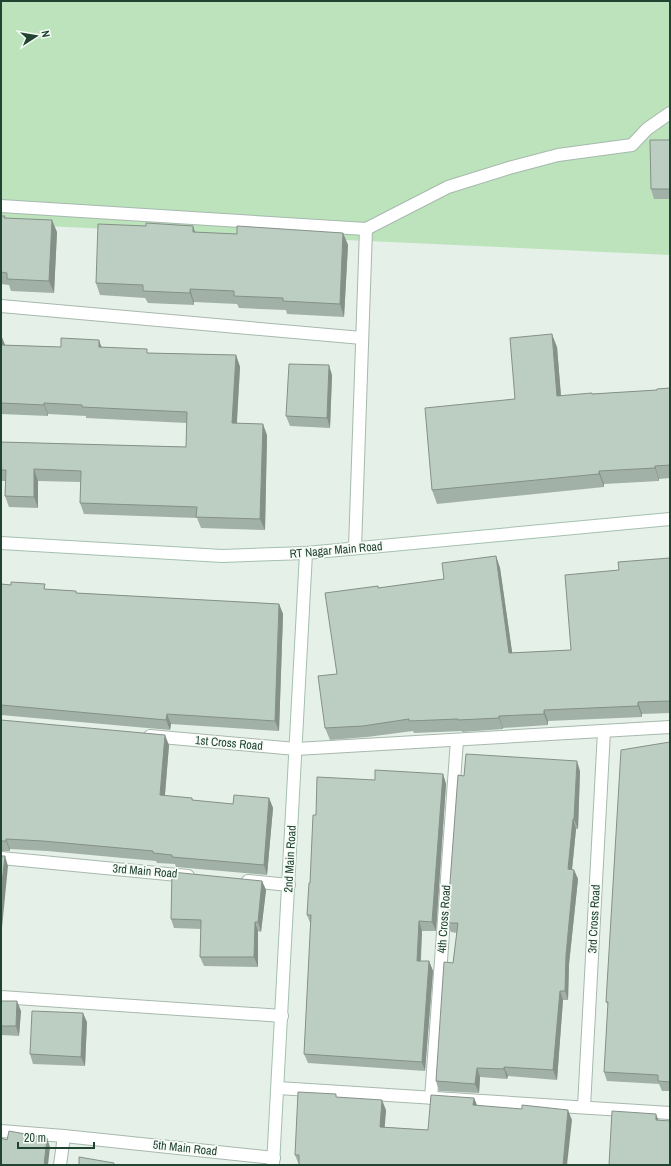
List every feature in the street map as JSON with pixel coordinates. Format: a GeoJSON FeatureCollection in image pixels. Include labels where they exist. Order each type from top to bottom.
{"type":"FeatureCollection","features":[{"type":"Feature","properties":{"kind":"street"},"geometry":{"type":"LineString","coordinates":[[1,206],[366,229],[448,187],[509,168],[558,155],[632,145],[648,129],[670,113]]}},
{"type":"Feature","properties":{"kind":"street"},"geometry":{"type":"LineString","coordinates":[[355,548],[366,229]]}},
{"type":"Feature","properties":{"kind":"street"},"geometry":{"type":"LineString","coordinates":[[1,306],[362,338]]}},
{"type":"Feature","properties":{"kind":"street","name":"RT Nagar Main Road"},"geometry":{"type":"LineString","coordinates":[[1,543],[222,556],[306,553],[670,519]]}},
{"type":"Feature","properties":{"kind":"street","name":"2nd Main Road"},"geometry":{"type":"LineString","coordinates":[[273,1161],[306,553]]}},
{"type":"Feature","properties":{"kind":"street","name":"1st Cross Road"},"geometry":{"type":"LineString","coordinates":[[140,735],[296,749],[670,727]]}},
{"type":"Feature","properties":{"kind":"street","name":"3rd Cross Road"},"geometry":{"type":"LineString","coordinates":[[584,1108],[604,731]]}},
{"type":"Feature","properties":{"kind":"street","name":"4th Cross Road"},"geometry":{"type":"LineString","coordinates":[[431,1098],[457,740]]}},
{"type":"Feature","properties":{"kind":"street","name":"3rd Main Road"},"geometry":{"type":"LineString","coordinates":[[1,858],[203,877]]}},
{"type":"Feature","properties":{"kind":"street"},"geometry":{"type":"LineString","coordinates":[[234,880],[289,885]]}},
{"type":"Feature","properties":{"kind":"street"},"geometry":{"type":"LineString","coordinates":[[1,997],[282,1016]]}},
{"type":"Feature","properties":{"kind":"street"},"geometry":{"type":"LineString","coordinates":[[278,1088],[670,1113]]}},
{"type":"Feature","properties":{"kind":"street","name":"5th Main Road"},"geometry":{"type":"LineString","coordinates":[[1,1132],[64,1136],[273,1161]]}},
{"type":"Feature","properties":{"kind":"street"},"geometry":{"type":"LineString","coordinates":[[60,1165],[64,1136]]}},
{"type":"Feature","properties":{"kind":"green space"},"geometry":{"type":"Polygon","coordinates":[[[1,1],[670,1],[670,255],[1,224],[1,1]]]}},
{"type":"Feature","properties":{"kind":"building"},"geometry":{"type":"Polygon","coordinates":[[[650,140],[670,140],[670,189],[651,189],[650,140]]]}},
{"type":"Feature","properties":{"kind":"building"},"geometry":{"type":"Polygon","coordinates":[[[1,216],[5,216],[4,218],[52,220],[49,281],[7,279],[7,273],[1,272],[1,216]]]}},
{"type":"Feature","properties":{"kind":"building"},"geometry":{"type":"Polygon","coordinates":[[[146,223],[193,226],[193,232],[237,234],[237,226],[343,233],[340,304],[283,301],[283,298],[234,296],[234,291],[190,289],[190,293],[143,291],[143,285],[96,283],[98,224],[146,226],[146,223]]]}},
{"type":"Feature","properties":{"kind":"building"},"geometry":{"type":"Polygon","coordinates":[[[552,334],[557,396],[670,388],[670,465],[655,466],[655,468],[599,471],[599,474],[432,490],[425,408],[515,399],[510,338],[552,334]]]}},
{"type":"Feature","properties":{"kind":"building"},"geometry":{"type":"Polygon","coordinates":[[[61,338],[99,340],[99,347],[147,349],[147,353],[236,355],[232,423],[263,424],[260,519],[196,517],[197,507],[80,503],[81,471],[34,469],[34,497],[5,496],[6,470],[1,470],[1,442],[186,447],[187,412],[82,407],[82,405],[44,403],[44,405],[1,403],[1,345],[61,347],[61,338]]]}},
{"type":"Feature","properties":{"kind":"building"},"geometry":{"type":"Polygon","coordinates":[[[289,364],[329,365],[327,418],[286,416],[289,364]]]}},
{"type":"Feature","properties":{"kind":"building"},"geometry":{"type":"Polygon","coordinates":[[[496,556],[509,653],[571,650],[565,575],[619,570],[618,562],[670,558],[670,701],[638,702],[638,706],[544,710],[544,714],[499,716],[499,718],[409,721],[409,719],[363,726],[325,728],[318,676],[337,674],[325,593],[378,586],[378,588],[444,579],[442,563],[496,556]]]}},
{"type":"Feature","properties":{"kind":"building"},"geometry":{"type":"Polygon","coordinates":[[[11,582],[45,584],[44,589],[76,591],[76,593],[279,604],[275,721],[167,714],[166,720],[1,705],[1,584],[11,585],[11,582]]]}},
{"type":"Feature","properties":{"kind":"building"},"geometry":{"type":"Polygon","coordinates":[[[1,720],[165,735],[160,795],[233,804],[234,795],[269,798],[264,865],[172,857],[172,855],[153,853],[153,851],[43,841],[6,839],[6,841],[1,841],[1,720]]]}},
{"type":"Feature","properties":{"kind":"building"},"geometry":{"type":"Polygon","coordinates":[[[670,742],[670,1082],[658,1081],[658,1075],[604,1072],[608,1002],[606,1002],[621,750],[670,742]]]}},
{"type":"Feature","properties":{"kind":"building"},"geometry":{"type":"Polygon","coordinates":[[[466,754],[577,761],[574,819],[568,869],[574,870],[566,955],[565,991],[560,991],[553,1070],[504,1067],[504,1069],[477,1068],[475,1084],[436,1081],[444,962],[453,963],[458,923],[447,923],[458,775],[464,776],[466,754]]]}},
{"type":"Feature","properties":{"kind":"building"},"geometry":{"type":"Polygon","coordinates":[[[375,770],[443,774],[432,922],[419,921],[417,961],[429,961],[422,1062],[304,1054],[311,915],[307,915],[313,815],[316,815],[317,777],[375,780],[375,770]]]}},
{"type":"Feature","properties":{"kind":"building"},"geometry":{"type":"Polygon","coordinates":[[[1,856],[5,856],[1,892],[1,856]]]}},
{"type":"Feature","properties":{"kind":"building"},"geometry":{"type":"Polygon","coordinates":[[[172,872],[262,881],[258,922],[255,922],[254,957],[200,957],[201,920],[171,919],[172,872]]]}},
{"type":"Feature","properties":{"kind":"building"},"geometry":{"type":"Polygon","coordinates":[[[1,1001],[17,1001],[16,1026],[1,1026],[1,1001]]]}},
{"type":"Feature","properties":{"kind":"building"},"geometry":{"type":"Polygon","coordinates":[[[32,1011],[83,1013],[81,1057],[30,1054],[32,1011]]]}},
{"type":"Feature","properties":{"kind":"building"},"geometry":{"type":"Polygon","coordinates":[[[298,1092],[336,1094],[336,1097],[382,1100],[380,1127],[428,1130],[431,1095],[474,1098],[473,1105],[522,1109],[522,1105],[568,1110],[563,1165],[299,1165],[299,1155],[295,1155],[298,1092]]]}},
{"type":"Feature","properties":{"kind":"building"},"geometry":{"type":"Polygon","coordinates":[[[612,1111],[656,1114],[656,1120],[670,1121],[670,1165],[609,1165],[612,1111]]]}},
{"type":"Feature","properties":{"kind":"building"},"geometry":{"type":"Polygon","coordinates":[[[9,1131],[47,1138],[44,1165],[1,1165],[1,1138],[7,1140],[9,1131]]]}},
{"type":"Feature","properties":{"kind":"building"},"geometry":{"type":"Polygon","coordinates":[[[79,1157],[114,1163],[114,1165],[79,1165],[79,1157]]]}}]}
